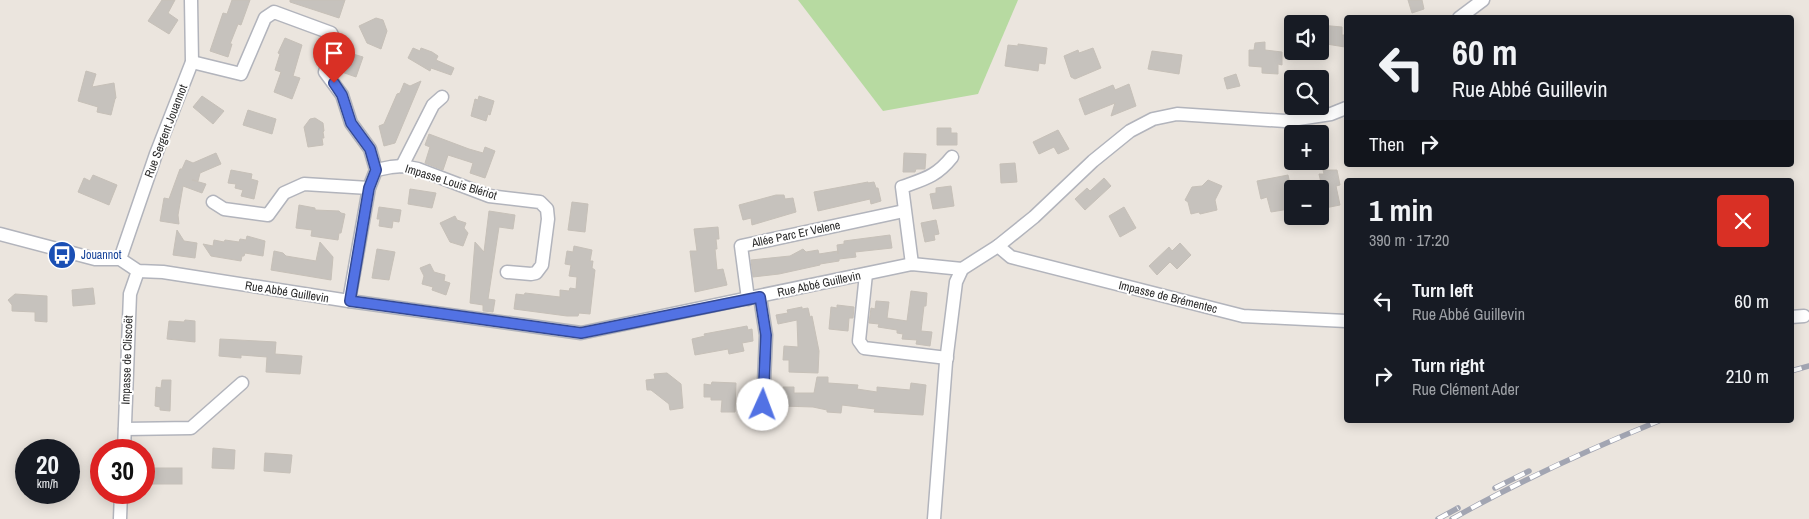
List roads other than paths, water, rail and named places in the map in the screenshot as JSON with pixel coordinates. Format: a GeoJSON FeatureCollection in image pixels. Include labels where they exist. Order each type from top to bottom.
{"type":"FeatureCollection","features":[{"type":"Feature","properties":{"kind":"street","name":"Rue Sergent Jouannot"},"geometry":{"type":"LineString","coordinates":[[120,259],[156,154],[192,62],[191,0]]}},
{"type":"Feature","properties":{"kind":"street"},"geometry":{"type":"LineString","coordinates":[[1463,15],[1483,0]]}},
{"type":"Feature","properties":{"kind":"street"},"geometry":{"type":"LineString","coordinates":[[192,62],[241,74],[265,18],[274,12],[330,33],[335,42],[325,72],[342,95],[351,123],[370,149],[376,170],[369,188],[350,301]]}},
{"type":"Feature","properties":{"kind":"street"},"geometry":{"type":"LineString","coordinates":[[402,166],[433,104],[442,97]]}},
{"type":"Feature","properties":{"kind":"street"},"geometry":{"type":"LineString","coordinates":[[934,519],[947,358],[956,282],[962,269],[998,246],[1034,216],[1093,161],[1130,132],[1153,119],[1177,114],[1285,121],[1331,114],[1344,109]]}},
{"type":"Feature","properties":{"kind":"street"},"geometry":{"type":"LineString","coordinates":[[912,264],[902,187],[942,170],[952,157]]}},
{"type":"Feature","properties":{"kind":"street","name":"Impasse Louis Blériot"},"geometry":{"type":"LineString","coordinates":[[376,170],[390,166],[418,169],[489,196],[540,202],[547,209],[548,219],[542,265],[536,273],[507,272]]}},
{"type":"Feature","properties":{"kind":"street"},"geometry":{"type":"LineString","coordinates":[[213,202],[224,209],[268,215],[284,193],[304,184],[369,188]]}},
{"type":"Feature","properties":{"kind":"street","name":"Allée Parc Er Velene"},"geometry":{"type":"LineString","coordinates":[[754,298],[741,246],[904,211]]}},
{"type":"Feature","properties":{"kind":"street"},"geometry":{"type":"LineString","coordinates":[[0,234],[95,259],[120,259],[138,271]]}},
{"type":"Feature","properties":{"kind":"street","name":"Impasse de Brémentec"},"geometry":{"type":"LineString","coordinates":[[998,246],[1011,257],[1243,316],[1344,321]]}},
{"type":"Feature","properties":{"kind":"street","name":"Rue Abbé Guillevin"},"geometry":{"type":"LineString","coordinates":[[138,271],[163,272],[350,301],[581,333],[912,264],[962,269]]}},
{"type":"Feature","properties":{"kind":"street","name":"Impasse de Cliscoët"},"geometry":{"type":"LineString","coordinates":[[125,439],[130,294],[138,271]]}},
{"type":"Feature","properties":{"kind":"street"},"geometry":{"type":"LineString","coordinates":[[866,274],[860,341],[864,348],[947,358]]}},
{"type":"Feature","properties":{"kind":"street"},"geometry":{"type":"LineString","coordinates":[[754,298],[766,335],[763,405]]}},
{"type":"Feature","properties":{"kind":"street"},"geometry":{"type":"LineString","coordinates":[[125,429],[191,428],[242,383]]}},
{"type":"Feature","properties":{"kind":"street"},"geometry":{"type":"LineString","coordinates":[[120,519],[121,504]]}},
{"type":"Feature","properties":{"kind":"railway"},"geometry":{"type":"LineString","coordinates":[[1794,370],[1809,366]]}},
{"type":"Feature","properties":{"kind":"railway"},"geometry":{"type":"LineString","coordinates":[[1452,519],[1555,466],[1654,423]]}},
{"type":"Feature","properties":{"kind":"railway"},"geometry":{"type":"LineString","coordinates":[[1495,488],[1529,471]]}},
{"type":"Feature","properties":{"kind":"railway"},"geometry":{"type":"LineString","coordinates":[[1438,519],[1458,508]]}},
{"type":"Feature","properties":{"kind":"place","name":"Jouannot"},"geometry":{"type":"Point","coordinates":[62,255]}}]}
